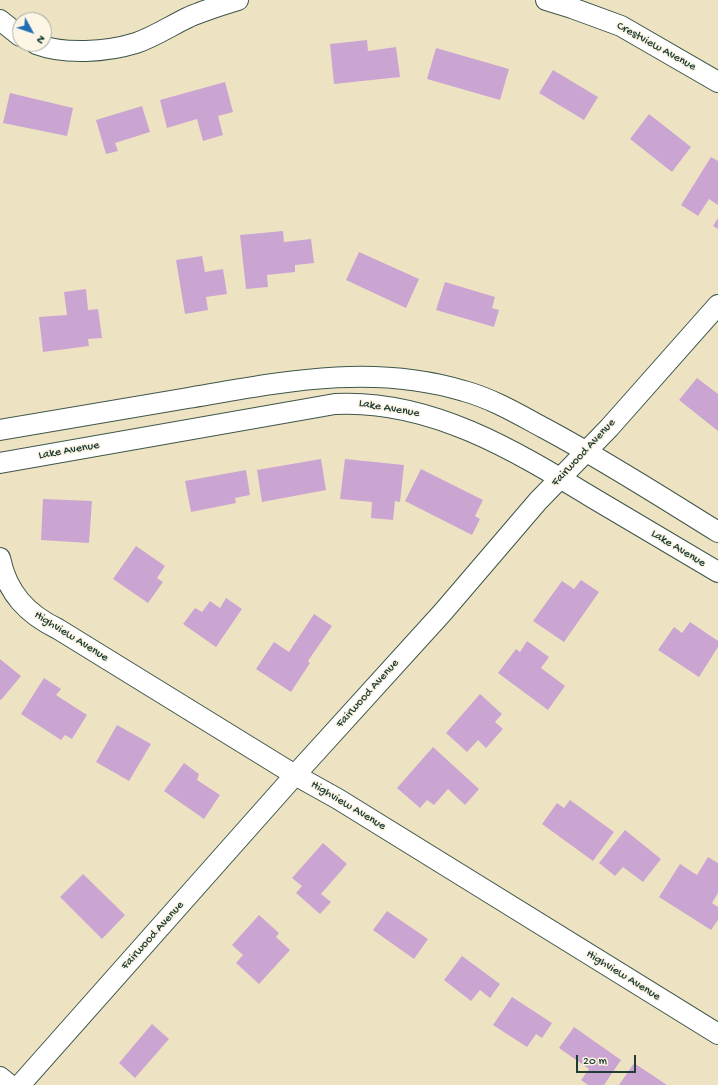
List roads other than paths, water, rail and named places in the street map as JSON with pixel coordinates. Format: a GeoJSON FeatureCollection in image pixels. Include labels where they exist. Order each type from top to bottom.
{"type":"FeatureCollection","features":[{"type":"Feature","properties":{"kind":"street","name":"Crestview Avenue"},"geometry":{"type":"LineString","coordinates":[[546,0],[570,4],[621,26],[718,82]]}},
{"type":"Feature","properties":{"kind":"street"},"geometry":{"type":"LineString","coordinates":[[52,48],[58,50],[91,50],[115,48],[138,42],[190,17],[230,1]]}},
{"type":"Feature","properties":{"kind":"street"},"geometry":{"type":"LineString","coordinates":[[0,20],[12,30]]}},
{"type":"Feature","properties":{"kind":"street","name":"Fairwood Avenue"},"geometry":{"type":"LineString","coordinates":[[20,1085],[295,775],[443,612],[538,502],[587,451],[718,305]]}},
{"type":"Feature","properties":{"kind":"street"},"geometry":{"type":"LineString","coordinates":[[0,430],[270,384],[308,379],[376,376],[406,378],[466,391],[494,402],[587,451],[718,532]]}},
{"type":"Feature","properties":{"kind":"street","name":"Lake Avenue"},"geometry":{"type":"LineString","coordinates":[[0,463],[335,404],[378,404],[433,417],[498,443],[718,572]]}},
{"type":"Feature","properties":{"kind":"street","name":"Highview Avenue"},"geometry":{"type":"LineString","coordinates":[[0,558],[8,582],[17,598],[29,612],[38,618],[718,1034]]}},
{"type":"Feature","properties":{"kind":"street"},"geometry":{"type":"LineString","coordinates":[[0,1077],[10,1085]]}}]}
